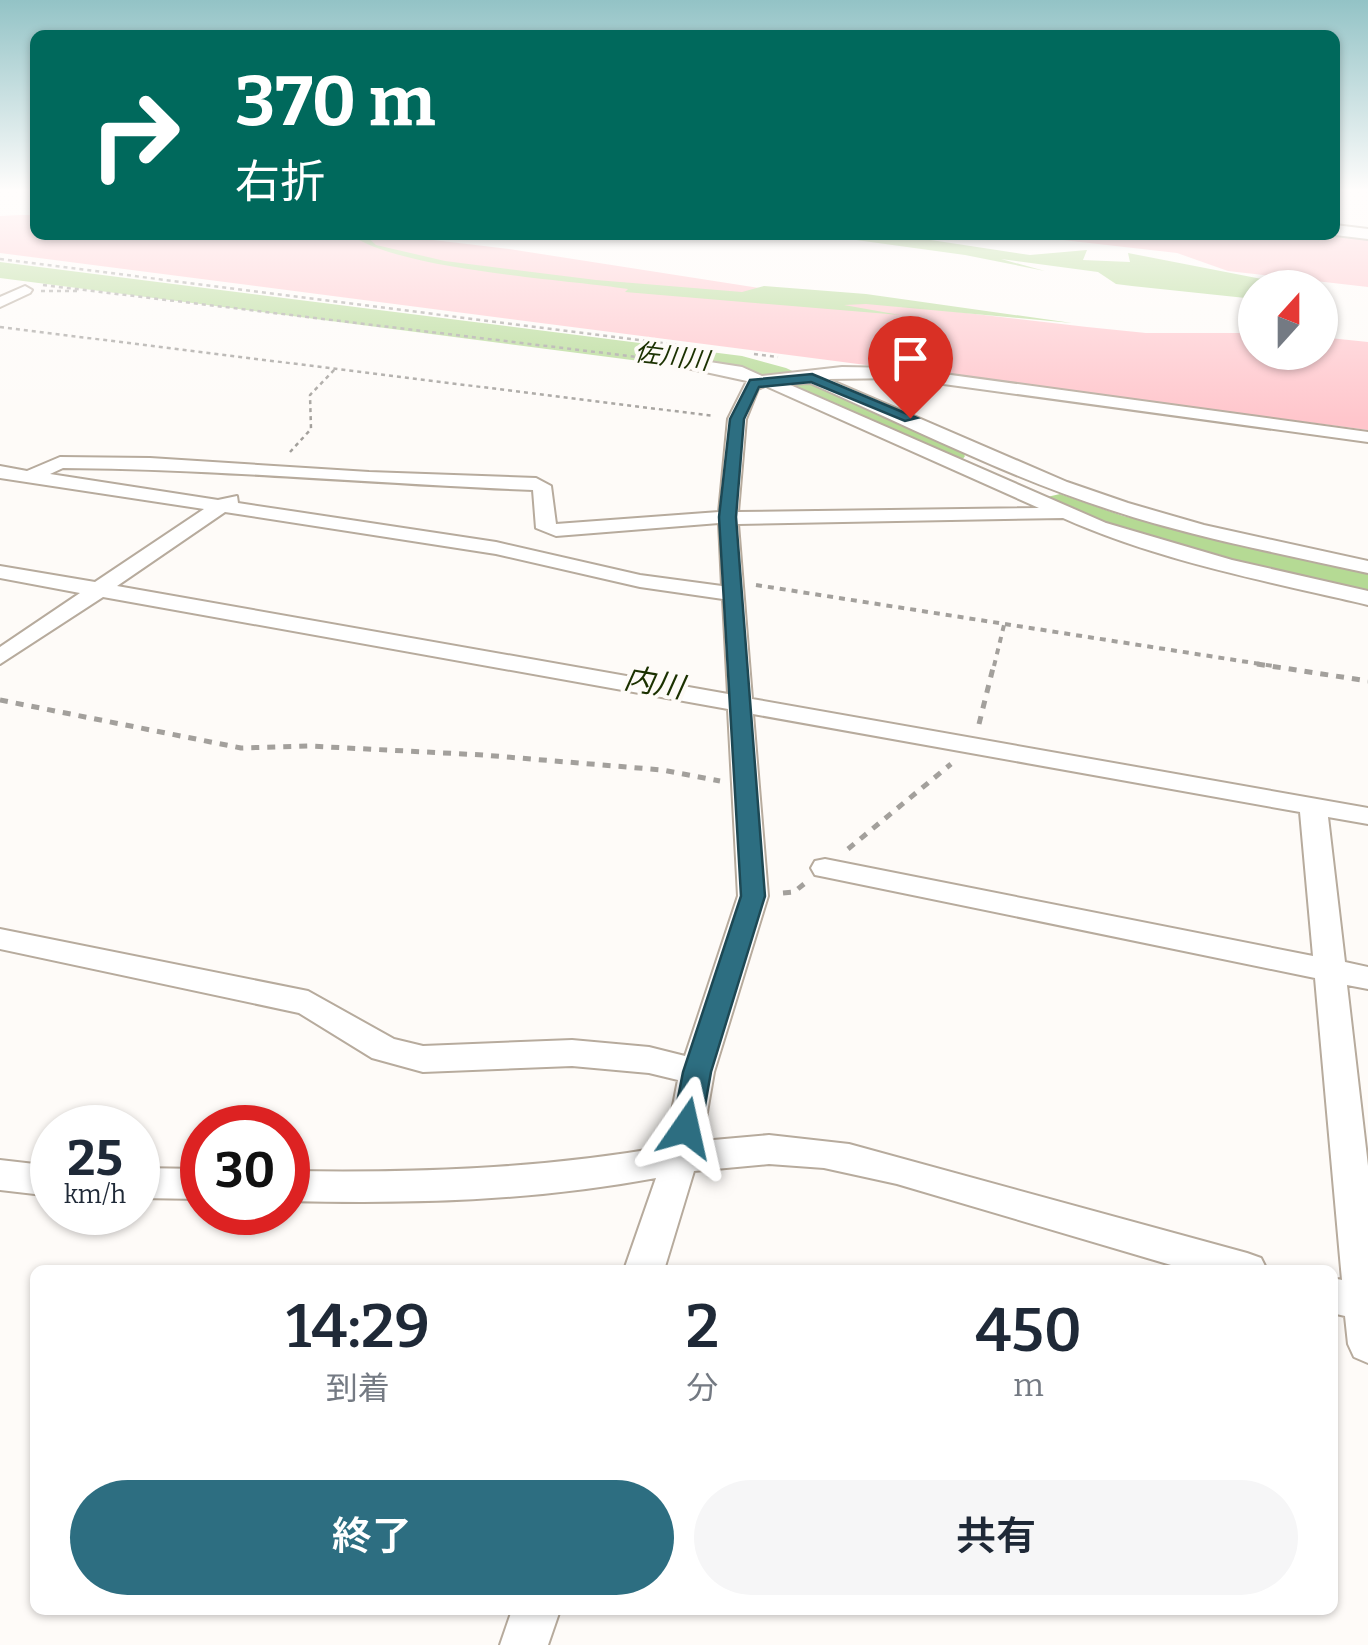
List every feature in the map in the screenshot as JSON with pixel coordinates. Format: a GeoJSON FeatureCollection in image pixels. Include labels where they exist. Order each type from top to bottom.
{"type":"FeatureCollection","features":[{"type":"Feature","properties":{"kind":"street"},"geometry":{"type":"LineString","coordinates":[[0,304],[32,288]]}},
{"type":"Feature","properties":{"kind":"street"},"geometry":{"type":"LineString","coordinates":[[684,354],[767,381],[1061,512],[1150,544],[1368,598]]}},
{"type":"Feature","properties":{"kind":"street"},"geometry":{"type":"LineString","coordinates":[[646,1265],[681,1156],[697,1072],[753,896],[728,517],[737,419],[752,386],[842,372],[900,373],[1368,437]]}},
{"type":"Feature","properties":{"kind":"street"},"geometry":{"type":"LineString","coordinates":[[809,378],[1060,486],[1121,508],[1368,568]]}},
{"type":"Feature","properties":{"kind":"street"},"geometry":{"type":"LineString","coordinates":[[31,476],[60,462],[536,484],[542,486],[546,528],[556,530],[693,516],[1061,512]]}},
{"type":"Feature","properties":{"kind":"street"},"geometry":{"type":"LineString","coordinates":[[0,657],[272,470]]}},
{"type":"Feature","properties":{"kind":"street"},"geometry":{"type":"LineString","coordinates":[[0,472],[496,548],[640,581],[734,588]]}},
{"type":"Feature","properties":{"kind":"street"},"geometry":{"type":"LineString","coordinates":[[0,572],[1368,816]]}},
{"type":"Feature","properties":{"kind":"street"},"geometry":{"type":"LineString","coordinates":[[1313,806],[1355,1301],[1368,1344]]}},
{"type":"Feature","properties":{"kind":"street"},"geometry":{"type":"LineString","coordinates":[[825,868],[1368,978]]}},
{"type":"Feature","properties":{"kind":"street"},"geometry":{"type":"LineString","coordinates":[[0,939],[308,1003],[384,1049],[423,1059],[572,1052],[650,1060],[697,1072]]}},
{"type":"Feature","properties":{"kind":"street"},"geometry":{"type":"LineString","coordinates":[[310,1186],[456,1187],[524,1183],[596,1174],[681,1156],[737,1150],[800,1152],[853,1160],[1229,1265]]}},
{"type":"Feature","properties":{"kind":"street"},"geometry":{"type":"LineString","coordinates":[[0,1175],[30,1178]]}},
{"type":"Feature","properties":{"kind":"street"},"geometry":{"type":"LineString","coordinates":[[524,1645],[534,1615]]}},
{"type":"Feature","properties":{"kind":"path"},"geometry":{"type":"LineString","coordinates":[[70,269],[684,354]]}},
{"type":"Feature","properties":{"kind":"path"},"geometry":{"type":"LineString","coordinates":[[32,288],[103,291],[684,354]]}},
{"type":"Feature","properties":{"kind":"path"},"geometry":{"type":"LineString","coordinates":[[32,288],[103,291]]}},
{"type":"Feature","properties":{"kind":"path"},"geometry":{"type":"LineString","coordinates":[[0,327],[737,419]]}},
{"type":"Feature","properties":{"kind":"path"},"geometry":{"type":"LineString","coordinates":[[743,353],[782,358]]}},
{"type":"Feature","properties":{"kind":"path"},"geometry":{"type":"LineString","coordinates":[[272,470],[312,429],[310,396],[335,369]]}},
{"type":"Feature","properties":{"kind":"path"},"geometry":{"type":"LineString","coordinates":[[734,588],[1368,681]]}},
{"type":"Feature","properties":{"kind":"path"},"geometry":{"type":"LineString","coordinates":[[753,896],[794,892],[973,746],[1004,625]]}},
{"type":"Feature","properties":{"kind":"path"},"geometry":{"type":"LineString","coordinates":[[0,700],[241,748],[310,746],[503,756],[694,774],[744,788]]}},
{"type":"Feature","properties":{"kind":"shaded area"},"geometry":{"type":"Polygon","coordinates":[[[122,269],[636,269],[779,291],[1087,327],[1146,333],[1238,333],[1238,370],[1338,370],[1338,339],[1368,342],[1368,430],[122,269]]]}},
{"type":"Feature","properties":{"kind":"shaded area"},"geometry":{"type":"Polygon","coordinates":[[[468,269],[507,269],[742,292],[764,286],[866,294],[1072,323],[866,304],[844,305],[900,315],[625,292],[628,289],[468,269]]]}},
{"type":"Feature","properties":{"kind":"shaded area"},"geometry":{"type":"Polygon","coordinates":[[[1074,269],[1209,269],[1238,274],[1238,297],[1132,286],[1116,284],[1098,272],[1074,269]]]}},
{"type":"Feature","properties":{"kind":"shaded area"},"geometry":{"type":"Polygon","coordinates":[[[1222,269],[1368,269],[1368,287],[1338,284],[1338,270],[1238,272],[1222,269]]]}},
{"type":"Feature","properties":{"kind":"waterway","name":"佐川川"},"geometry":{"type":"LineString","coordinates":[[0,270],[742,365],[775,374],[948,456]]}},
{"type":"Feature","properties":{"kind":"waterway","name":"佐川川"},"geometry":{"type":"LineString","coordinates":[[1060,505],[1111,525],[1368,585]]}},
{"type":"Feature","properties":{"kind":"route"},"geometry":{"type":"LineString","coordinates":[[686,1128],[697,1072],[753,896],[728,517],[737,419],[754,383],[812,378],[910,418]]}},
{"type":"Feature","properties":{"kind":"water label","name":"内川"},"geometry":{"type":"Point","coordinates":[654,683]}}]}
